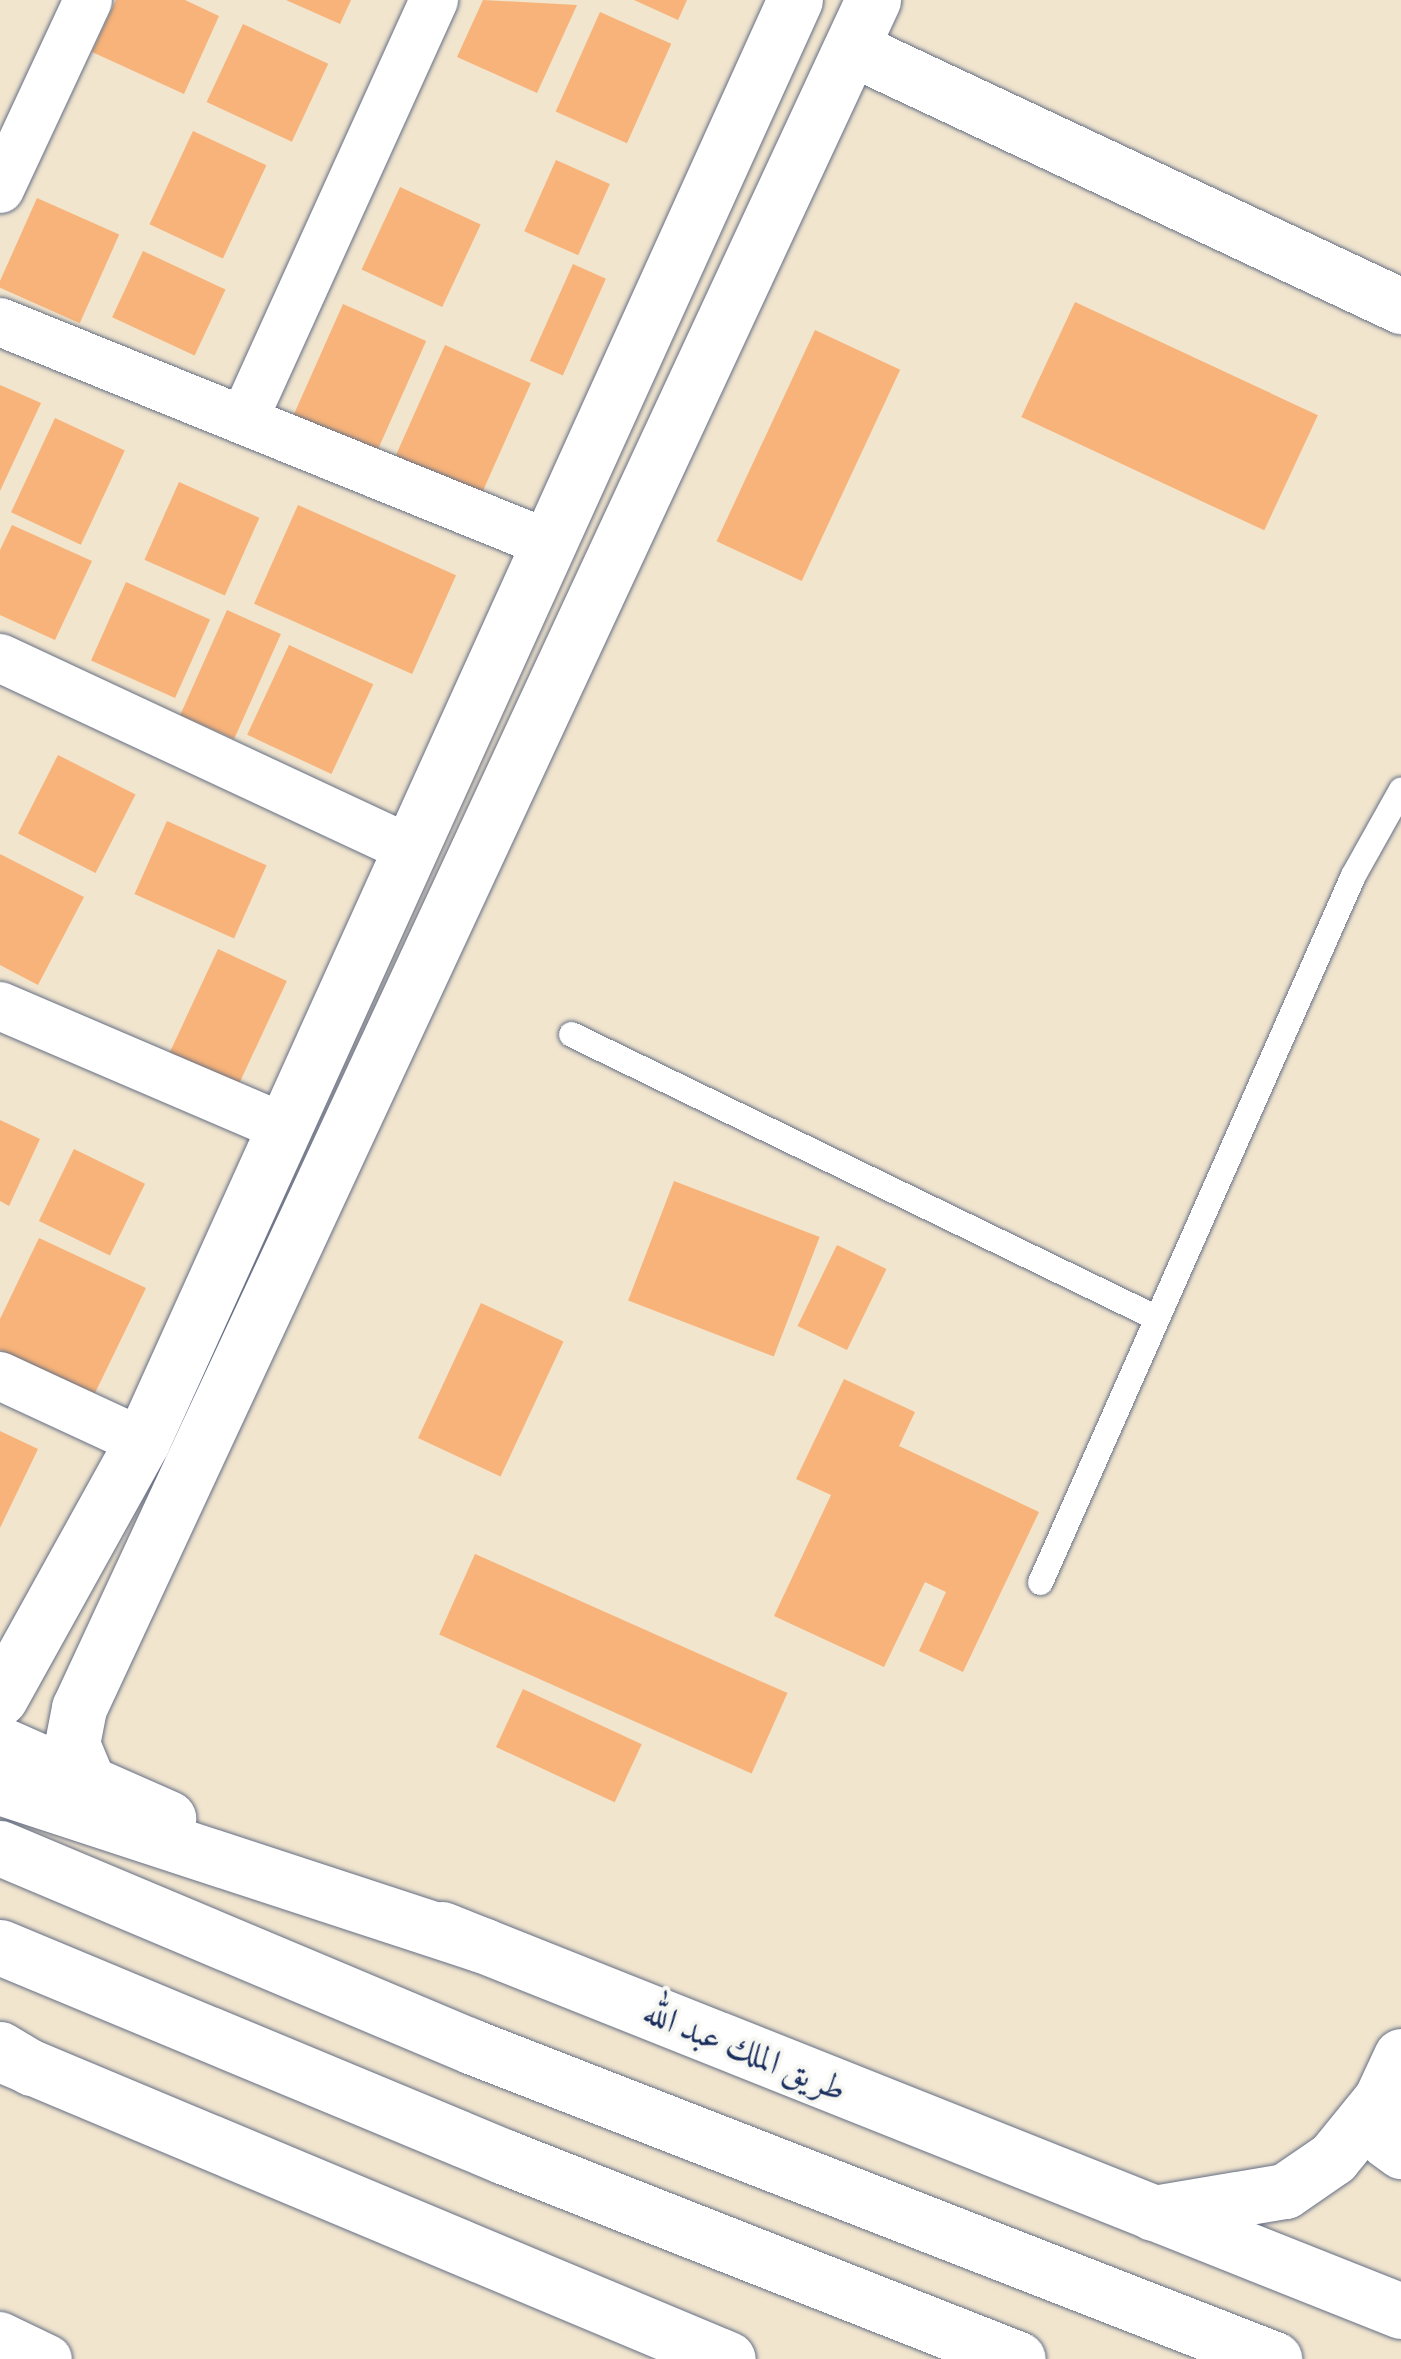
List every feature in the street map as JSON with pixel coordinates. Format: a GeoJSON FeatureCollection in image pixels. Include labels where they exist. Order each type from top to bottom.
{"type":"FeatureCollection","features":[{"type":"Feature","properties":{"kind":"main road"},"geometry":{"type":"LineString","coordinates":[[0,1698],[142,1442],[795,0]]}},
{"type":"Feature","properties":{"kind":"main road"},"geometry":{"type":"LineString","coordinates":[[90,1787],[72,1744],[79,1708],[862,24],[1401,306]]}},
{"type":"Feature","properties":{"kind":"main road","name":"طريق الملك عبد الله"},"geometry":{"type":"LineString","coordinates":[[0,1744],[90,1787],[1401,2312]]}},
{"type":"Feature","properties":{"kind":"main road"},"geometry":{"type":"LineString","coordinates":[[0,1788],[485,1946]]}},
{"type":"Feature","properties":{"kind":"main road"},"geometry":{"type":"LineString","coordinates":[[0,1848],[473,2048],[1274,2359]]}},
{"type":"Feature","properties":{"kind":"main road"},"geometry":{"type":"LineString","coordinates":[[0,1946],[504,2157],[1018,2359]]}},
{"type":"Feature","properties":{"kind":"main road"},"geometry":{"type":"LineString","coordinates":[[8,2064],[728,2359]]}},
{"type":"Feature","properties":{"kind":"main road"},"geometry":{"type":"LineString","coordinates":[[1153,2213],[1285,2191],[1333,2158],[1391,2078]]}},
{"type":"Feature","properties":{"kind":"main road"},"geometry":{"type":"LineString","coordinates":[[1391,2078],[1386,2140],[1401,2151]]}},
{"type":"Feature","properties":{"kind":"street"},"geometry":{"type":"LineString","coordinates":[[0,189],[88,0]]}},
{"type":"Feature","properties":{"kind":"street"},"geometry":{"type":"LineString","coordinates":[[244,419],[434,0]]}},
{"type":"Feature","properties":{"kind":"street"},"geometry":{"type":"LineString","coordinates":[[0,322],[548,544]]}},
{"type":"Feature","properties":{"kind":"street"},"geometry":{"type":"LineString","coordinates":[[0,658],[410,849]]}},
{"type":"Feature","properties":{"kind":"street"},"geometry":{"type":"LineString","coordinates":[[0,1006],[284,1128]]}},
{"type":"Feature","properties":{"kind":"street"},"geometry":{"type":"LineString","coordinates":[[0,1376],[142,1442]]}},
{"type":"Feature","properties":{"kind":"street"},"geometry":{"type":"LineString","coordinates":[[0,2336],[48,2359]]}},
{"type":"Feature","properties":{"kind":"lane"},"geometry":{"type":"LineString","coordinates":[[1040,1582],[1353,875],[1401,789]]}},
{"type":"Feature","properties":{"kind":"lane"},"geometry":{"type":"LineString","coordinates":[[571,1034],[1157,1318]]}},
{"type":"Feature","properties":{"kind":"building"},"geometry":{"type":"Polygon","coordinates":[[[116,0],[185,0],[219,16],[184,94],[92,52],[116,0]]]}},
{"type":"Feature","properties":{"kind":"building"},"geometry":{"type":"Polygon","coordinates":[[[286,0],[351,0],[340,24],[286,0]]]}},
{"type":"Feature","properties":{"kind":"building"},"geometry":{"type":"Polygon","coordinates":[[[483,0],[577,5],[537,93],[457,57],[483,0]]]}},
{"type":"Feature","properties":{"kind":"building"},"geometry":{"type":"Polygon","coordinates":[[[634,0],[687,0],[678,20],[634,0]]]}},
{"type":"Feature","properties":{"kind":"building"},"geometry":{"type":"Polygon","coordinates":[[[600,12],[671,44],[627,143],[556,112],[600,12]]]}},
{"type":"Feature","properties":{"kind":"building"},"geometry":{"type":"Polygon","coordinates":[[[243,24],[328,64],[292,142],[207,102],[243,24]]]}},
{"type":"Feature","properties":{"kind":"building"},"geometry":{"type":"Polygon","coordinates":[[[193,131],[266,165],[223,259],[149,224],[193,131]]]}},
{"type":"Feature","properties":{"kind":"building"},"geometry":{"type":"Polygon","coordinates":[[[556,160],[610,184],[578,255],[524,231],[556,160]]]}},
{"type":"Feature","properties":{"kind":"building"},"geometry":{"type":"Polygon","coordinates":[[[400,187],[481,225],[442,307],[362,269],[400,187]]]}},
{"type":"Feature","properties":{"kind":"building"},"geometry":{"type":"Polygon","coordinates":[[[37,198],[119,235],[80,323],[0,288],[37,198]]]}},
{"type":"Feature","properties":{"kind":"building"},"geometry":{"type":"Polygon","coordinates":[[[143,251],[225,289],[195,356],[112,317],[143,251]]]}},
{"type":"Feature","properties":{"kind":"building"},"geometry":{"type":"Polygon","coordinates":[[[573,264],[606,279],[563,375],[530,361],[573,264]]]}},
{"type":"Feature","properties":{"kind":"building"},"geometry":{"type":"Polygon","coordinates":[[[1075,302],[1318,415],[1264,530],[1021,417],[1075,302]]]}},
{"type":"Feature","properties":{"kind":"building"},"geometry":{"type":"Polygon","coordinates":[[[343,304],[426,341],[374,458],[291,421],[343,304]]]}},
{"type":"Feature","properties":{"kind":"building"},"geometry":{"type":"Polygon","coordinates":[[[815,330],[900,370],[802,581],[717,541],[815,330]]]}},
{"type":"Feature","properties":{"kind":"building"},"geometry":{"type":"Polygon","coordinates":[[[445,345],[531,383],[480,497],[395,458],[445,345]]]}},
{"type":"Feature","properties":{"kind":"building"},"geometry":{"type":"Polygon","coordinates":[[[0,385],[41,403],[0,491],[0,385]]]}},
{"type":"Feature","properties":{"kind":"building"},"geometry":{"type":"Polygon","coordinates":[[[55,418],[125,451],[81,545],[11,512],[55,418]]]}},
{"type":"Feature","properties":{"kind":"building"},"geometry":{"type":"Polygon","coordinates":[[[179,482],[259,518],[225,595],[144,560],[179,482]]]}},
{"type":"Feature","properties":{"kind":"building"},"geometry":{"type":"Polygon","coordinates":[[[298,505],[456,575],[412,674],[254,604],[298,505]]]}},
{"type":"Feature","properties":{"kind":"building"},"geometry":{"type":"Polygon","coordinates":[[[12,525],[92,561],[55,640],[0,615],[0,550],[12,525]]]}},
{"type":"Feature","properties":{"kind":"building"},"geometry":{"type":"Polygon","coordinates":[[[126,582],[210,619],[175,698],[91,661],[126,582]]]}},
{"type":"Feature","properties":{"kind":"building"},"geometry":{"type":"Polygon","coordinates":[[[227,610],[281,634],[234,739],[180,715],[227,610]]]}},
{"type":"Feature","properties":{"kind":"building"},"geometry":{"type":"Polygon","coordinates":[[[289,645],[373,684],[331,774],[247,735],[289,645]]]}},
{"type":"Feature","properties":{"kind":"building"},"geometry":{"type":"Polygon","coordinates":[[[58,755],[136,794],[96,873],[18,833],[58,755]]]}},
{"type":"Feature","properties":{"kind":"building"},"geometry":{"type":"Polygon","coordinates":[[[167,821],[267,865],[234,938],[134,894],[167,821]]]}},
{"type":"Feature","properties":{"kind":"building"},"geometry":{"type":"Polygon","coordinates":[[[0,854],[84,897],[38,985],[0,965],[0,854]]]}},
{"type":"Feature","properties":{"kind":"building"},"geometry":{"type":"Polygon","coordinates":[[[218,949],[287,981],[236,1090],[167,1058],[218,949]]]}},
{"type":"Feature","properties":{"kind":"building"},"geometry":{"type":"Polygon","coordinates":[[[0,1120],[40,1139],[9,1206],[0,1201],[0,1120]]]}},
{"type":"Feature","properties":{"kind":"building"},"geometry":{"type":"Polygon","coordinates":[[[74,1149],[145,1184],[110,1256],[39,1221],[74,1149]]]}},
{"type":"Feature","properties":{"kind":"building"},"geometry":{"type":"Polygon","coordinates":[[[674,1181],[820,1237],[774,1356],[628,1300],[674,1181]]]}},
{"type":"Feature","properties":{"kind":"building"},"geometry":{"type":"Polygon","coordinates":[[[39,1238],[146,1288],[94,1395],[0,1350],[0,1319],[39,1238]]]}},
{"type":"Feature","properties":{"kind":"building"},"geometry":{"type":"Polygon","coordinates":[[[837,1245],[886,1269],[847,1350],[798,1326],[837,1245]]]}},
{"type":"Feature","properties":{"kind":"building"},"geometry":{"type":"Polygon","coordinates":[[[481,1303],[563,1341],[501,1476],[418,1438],[481,1303]]]}},
{"type":"Feature","properties":{"kind":"building"},"geometry":{"type":"Polygon","coordinates":[[[844,1379],[915,1412],[899,1446],[1039,1512],[963,1672],[919,1651],[946,1592],[925,1582],[884,1667],[774,1616],[831,1495],[796,1479],[844,1379]]]}},
{"type":"Feature","properties":{"kind":"building"},"geometry":{"type":"Polygon","coordinates":[[[0,1431],[38,1449],[0,1528],[0,1431]]]}},
{"type":"Feature","properties":{"kind":"building"},"geometry":{"type":"Polygon","coordinates":[[[475,1554],[787,1693],[752,1773],[439,1634],[475,1554]]]}},
{"type":"Feature","properties":{"kind":"building"},"geometry":{"type":"Polygon","coordinates":[[[523,1689],[642,1744],[615,1802],[496,1747],[523,1689]]]}}]}
